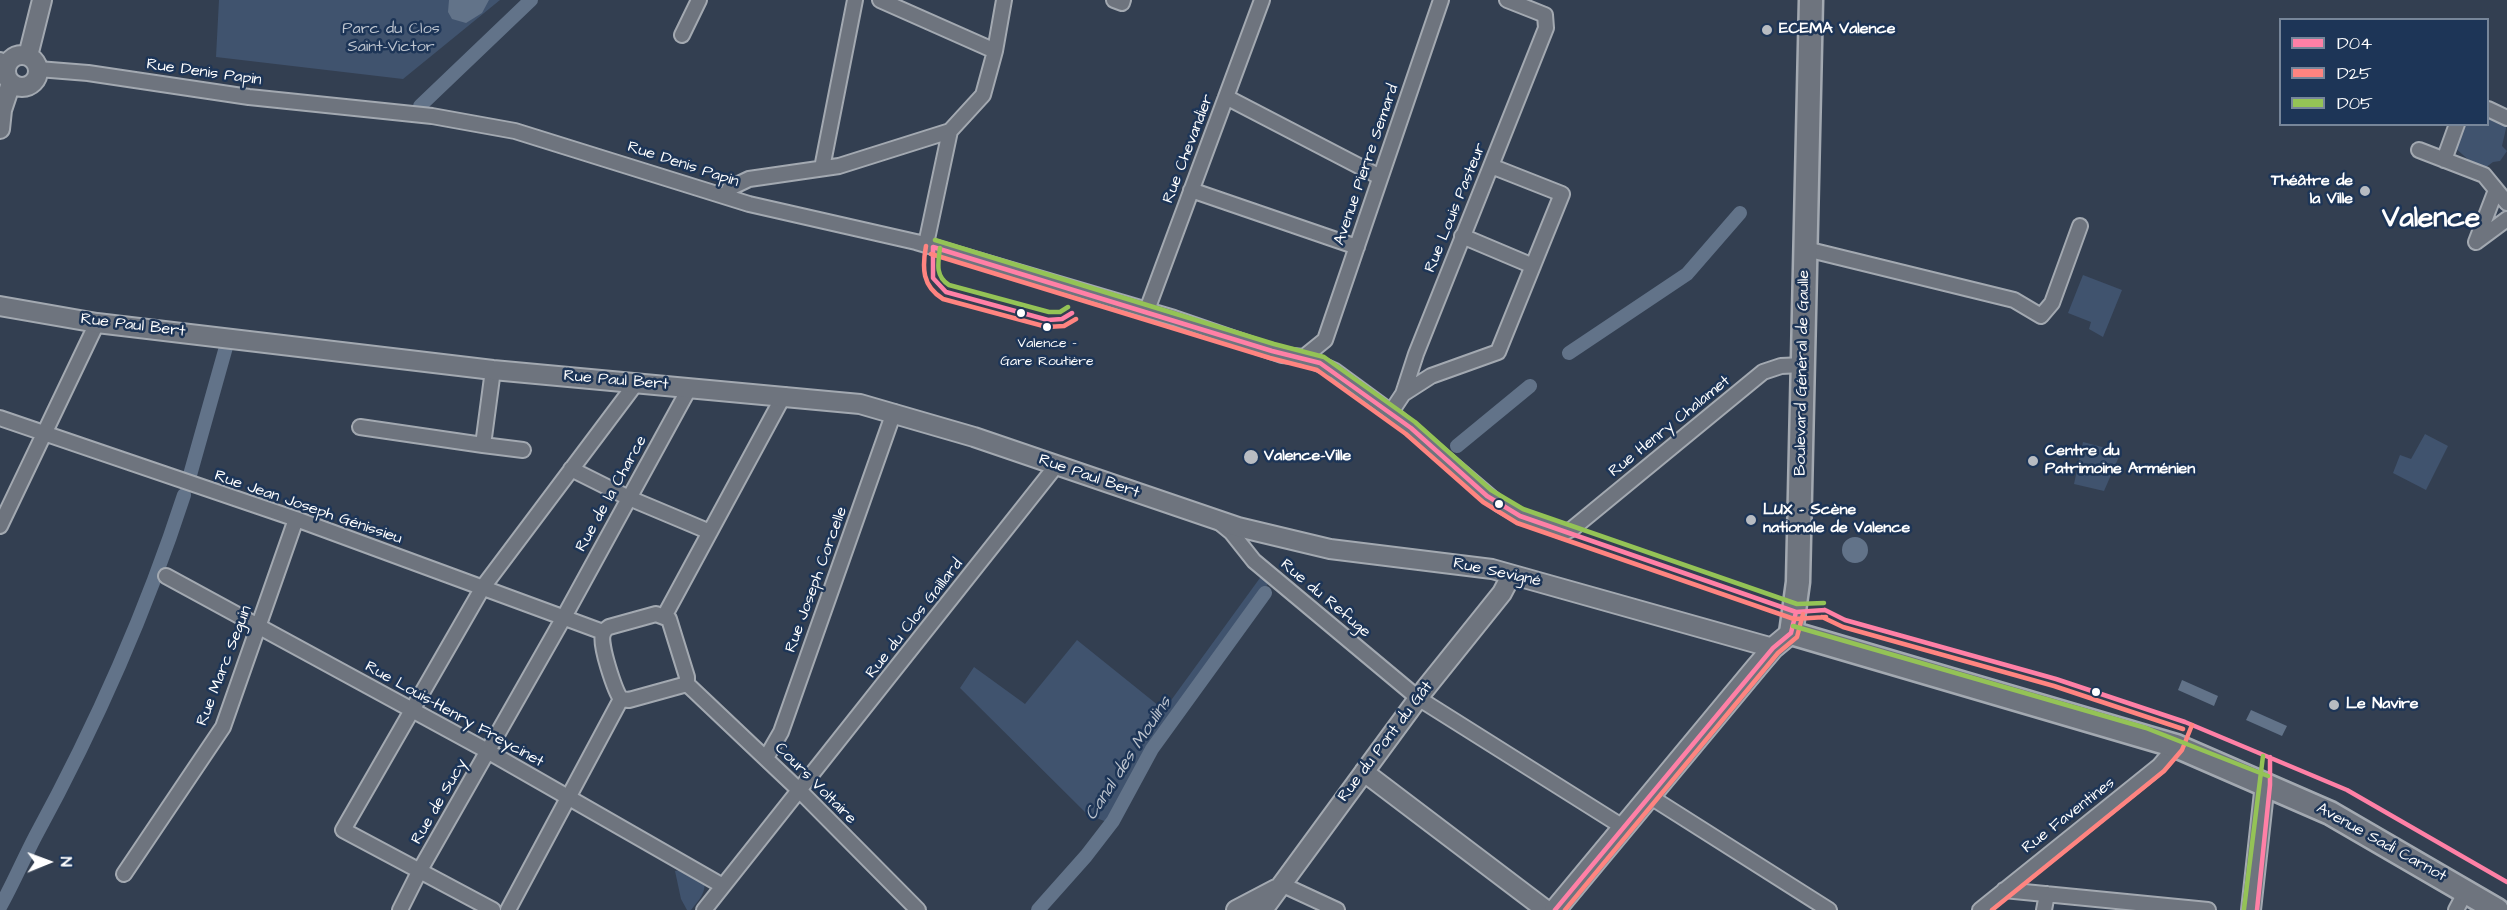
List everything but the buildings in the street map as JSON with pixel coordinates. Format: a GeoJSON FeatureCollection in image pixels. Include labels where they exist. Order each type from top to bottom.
{"type":"FeatureCollection","features":[{"type":"Feature","properties":{"kind":"main road","name":"Boulevard Général de Gaulle"},"geometry":{"type":"LineString","coordinates":[[1791,633],[1798,582],[1811,0]]}},
{"type":"Feature","properties":{"kind":"main road"},"geometry":{"type":"LineString","coordinates":[[1555,910],[1773,648],[1791,633]]}},
{"type":"Feature","properties":{"kind":"main road","name":"Avenue Sadi Carnot"},"geometry":{"type":"LineString","coordinates":[[1791,633],[2176,746],[2267,784],[2366,832],[2461,900],[2497,908]]}},
{"type":"Feature","properties":{"kind":"street"},"geometry":{"type":"LineString","coordinates":[[33,62],[16,55],[4,62],[6,74],[11,83],[16,86],[29,85],[34,81],[33,62],[42,0]]}},
{"type":"Feature","properties":{"kind":"street"},"geometry":{"type":"LineString","coordinates":[[682,35],[699,0]]}},
{"type":"Feature","properties":{"kind":"street"},"geometry":{"type":"LineString","coordinates":[[822,168],[855,0]]}},
{"type":"Feature","properties":{"kind":"street"},"geometry":{"type":"LineString","coordinates":[[880,0],[995,51]]}},
{"type":"Feature","properties":{"kind":"street"},"geometry":{"type":"LineString","coordinates":[[726,196],[730,188],[749,179],[839,166],[950,131],[983,95],[995,51],[1004,0]]}},
{"type":"Feature","properties":{"kind":"street"},"geometry":{"type":"LineString","coordinates":[[1114,0],[1122,3],[1123,0]]}},
{"type":"Feature","properties":{"kind":"street","name":"Avenue Pierre Semard"},"geometry":{"type":"LineString","coordinates":[[1325,340],[1441,0]]}},
{"type":"Feature","properties":{"kind":"street","name":"Rue Louis Pasteur"},"geometry":{"type":"LineString","coordinates":[[1391,412],[1403,394],[1416,354],[1462,236],[1544,35],[1545,15],[1507,0]]}},
{"type":"Feature","properties":{"kind":"street","name":"Rue Chevandier"},"geometry":{"type":"LineString","coordinates":[[1147,310],[1259,1]]}},
{"type":"Feature","properties":{"kind":"street","name":"Rue Denis Papin"},"geometry":{"type":"LineString","coordinates":[[33,62],[88,73],[249,97],[432,116],[494,127],[749,204],[926,244],[1147,310],[1282,355],[1304,357],[1335,371],[1391,412],[1499,504],[1520,516],[1565,532]]}},
{"type":"Feature","properties":{"kind":"street"},"geometry":{"type":"LineString","coordinates":[[0,129],[2,110],[11,83]]}},
{"type":"Feature","properties":{"kind":"street"},"geometry":{"type":"LineString","coordinates":[[1226,97],[1380,177]]}},
{"type":"Feature","properties":{"kind":"street"},"geometry":{"type":"LineString","coordinates":[[2489,110],[2507,118]]}},
{"type":"Feature","properties":{"kind":"street"},"geometry":{"type":"LineString","coordinates":[[2444,160],[2456,126]]}},
{"type":"Feature","properties":{"kind":"street"},"geometry":{"type":"LineString","coordinates":[[926,244],[950,131]]}},
{"type":"Feature","properties":{"kind":"street"},"geometry":{"type":"LineString","coordinates":[[2419,150],[2484,175],[2507,203]]}},
{"type":"Feature","properties":{"kind":"street"},"geometry":{"type":"LineString","coordinates":[[1403,394],[1431,376],[1498,352],[1562,194],[1491,166]]}},
{"type":"Feature","properties":{"kind":"street"},"geometry":{"type":"LineString","coordinates":[[1191,190],[1357,247]]}},
{"type":"Feature","properties":{"kind":"street"},"geometry":{"type":"LineString","coordinates":[[2496,190],[2474,243],[2507,219]]}},
{"type":"Feature","properties":{"kind":"street"},"geometry":{"type":"LineString","coordinates":[[1806,249],[2014,300],[2041,316],[2052,303],[2080,226]]}},
{"type":"Feature","properties":{"kind":"street"},"geometry":{"type":"LineString","coordinates":[[1462,236],[1533,266]]}},
{"type":"Feature","properties":{"kind":"street","name":"Rue Paul Bert"},"geometry":{"type":"LineString","coordinates":[[0,306],[97,323],[493,370],[784,395],[860,404],[894,412],[1216,520]]}},
{"type":"Feature","properties":{"kind":"street"},"geometry":{"type":"LineString","coordinates":[[0,526],[97,323]]}},
{"type":"Feature","properties":{"kind":"street"},"geometry":{"type":"LineString","coordinates":[[1304,357],[1325,340],[1335,371]]}},
{"type":"Feature","properties":{"kind":"street","name":"Rue Henry Chalamet"},"geometry":{"type":"LineString","coordinates":[[1565,532],[1572,530],[1763,372],[1781,366],[1803,365]]}},
{"type":"Feature","properties":{"kind":"street"},"geometry":{"type":"LineString","coordinates":[[483,445],[493,370]]}},
{"type":"Feature","properties":{"kind":"street"},"geometry":{"type":"LineString","coordinates":[[493,910],[343,830],[483,587],[637,382]]}},
{"type":"Feature","properties":{"kind":"street","name":"Rue de la Charce"},"geometry":{"type":"LineString","coordinates":[[564,616],[690,387]]}},
{"type":"Feature","properties":{"kind":"street"},"geometry":{"type":"LineString","coordinates":[[665,615],[784,395]]}},
{"type":"Feature","properties":{"kind":"street","name":"Rue Joseph Corcelle"},"geometry":{"type":"LineString","coordinates":[[766,758],[781,732],[894,412]]}},
{"type":"Feature","properties":{"kind":"street","name":"Rue Jean Joseph Génissieu"},"geometry":{"type":"LineString","coordinates":[[0,418],[296,519],[603,632]]}},
{"type":"Feature","properties":{"kind":"street"},"geometry":{"type":"LineString","coordinates":[[360,428],[523,450]]}},
{"type":"Feature","properties":{"kind":"street","name":"Rue du Clos Gaillard"},"geometry":{"type":"LineString","coordinates":[[704,910],[1056,466]]}},
{"type":"Feature","properties":{"kind":"street"},"geometry":{"type":"LineString","coordinates":[[571,469],[629,498],[710,532]]}},
{"type":"Feature","properties":{"kind":"street","name":"Rue Marc Seguin"},"geometry":{"type":"LineString","coordinates":[[124,874],[223,727],[296,519]]}},
{"type":"Feature","properties":{"kind":"street","name":"Rue Sevigné"},"geometry":{"type":"LineString","coordinates":[[1216,520],[1329,549],[1472,566],[1773,648]]}},
{"type":"Feature","properties":{"kind":"street","name":"Rue du Refuge"},"geometry":{"type":"LineString","coordinates":[[1216,520],[1231,532],[1262,568],[1418,698],[1623,827]]}},
{"type":"Feature","properties":{"kind":"street","name":"Rue Louis-Henry Freycinet"},"geometry":{"type":"LineString","coordinates":[[166,576],[412,710],[723,885]]}},
{"type":"Feature","properties":{"kind":"street","name":"Rue du Pont du Gât"},"geometry":{"type":"LineString","coordinates":[[1263,910],[1418,698],[1502,593],[1511,576]]}},
{"type":"Feature","properties":{"kind":"street"},"geometry":{"type":"LineString","coordinates":[[508,910],[621,699],[609,668],[602,640],[603,632],[609,627],[656,614],[665,615],[669,619],[687,677],[687,684],[629,700],[621,699]]}},
{"type":"Feature","properties":{"kind":"street","name":"Rue de Sucy"},"geometry":{"type":"LineString","coordinates":[[400,910],[420,870],[564,616]]}},
{"type":"Feature","properties":{"kind":"street","name":"Cours Voltaire"},"geometry":{"type":"LineString","coordinates":[[687,684],[800,791],[918,910]]}},
{"type":"Feature","properties":{"kind":"street","name":"Rue Faventines"},"geometry":{"type":"LineString","coordinates":[[1980,910],[2159,766],[2176,746]]}},
{"type":"Feature","properties":{"kind":"street"},"geometry":{"type":"LineString","coordinates":[[1364,772],[1546,910]]}},
{"type":"Feature","properties":{"kind":"street"},"geometry":{"type":"LineString","coordinates":[[2251,910],[2267,784]]}},
{"type":"Feature","properties":{"kind":"street"},"geometry":{"type":"LineString","coordinates":[[1648,798],[1657,801],[1829,910]]}},
{"type":"Feature","properties":{"kind":"street"},"geometry":{"type":"LineString","coordinates":[[1236,910],[1283,885],[1337,910]]}},
{"type":"Feature","properties":{"kind":"street"},"geometry":{"type":"LineString","coordinates":[[2004,890],[2208,910]]}},
{"type":"Feature","properties":{"kind":"street"},"geometry":{"type":"LineString","coordinates":[[2044,910],[2047,894]]}},
{"type":"Feature","properties":{"kind":"green space","name":"Parc du Clos Saint-Victor"},"geometry":{"type":"Polygon","coordinates":[[[219,0],[500,0],[403,79],[216,57],[219,0]]]}},
{"type":"Feature","properties":{"kind":"green space"},"geometry":{"type":"Polygon","coordinates":[[[2489,114],[2507,124],[2502,146],[2507,151],[2500,161],[2493,162],[2481,171],[2453,146],[2462,126],[2489,126],[2489,114]]]}},
{"type":"Feature","properties":{"kind":"green space"},"geometry":{"type":"Polygon","coordinates":[[[2083,275],[2122,290],[2103,337],[2089,329],[2091,322],[2068,313],[2083,275]]]}},
{"type":"Feature","properties":{"kind":"green space"},"geometry":{"type":"Polygon","coordinates":[[[2425,434],[2448,446],[2426,490],[2393,473],[2400,455],[2411,459],[2425,434]]]}},
{"type":"Feature","properties":{"kind":"green space"},"geometry":{"type":"Polygon","coordinates":[[[2083,442],[2121,452],[2104,491],[2074,484],[2083,442]]]}},
{"type":"Feature","properties":{"kind":"green space"},"geometry":{"type":"Polygon","coordinates":[[[1265,571],[1273,577],[1169,719],[1107,822],[1088,815],[960,688],[974,667],[1025,704],[1077,640],[1164,710],[1265,571]]]}},
{"type":"Feature","properties":{"kind":"green space"},"geometry":{"type":"Polygon","coordinates":[[[686,869],[704,879],[705,884],[702,896],[691,910],[687,910],[681,899],[675,871],[686,869]]]}},
{"type":"Feature","properties":{"kind":"shaded area"},"geometry":{"type":"Polygon","coordinates":[[[449,0],[489,0],[482,13],[466,23],[452,19],[448,12],[449,0]]]}},
{"type":"Feature","properties":{"kind":"shaded area"},"geometry":{"type":"Polygon","coordinates":[[[1855,537],[1864,541],[1868,550],[1864,559],[1855,563],[1846,559],[1842,550],[1846,541],[1855,537]]]}},
{"type":"Feature","properties":{"kind":"shaded area"},"geometry":{"type":"Polygon","coordinates":[[[2182,680],[2218,696],[2214,706],[2178,690],[2182,680]]]}},
{"type":"Feature","properties":{"kind":"shaded area"},"geometry":{"type":"Polygon","coordinates":[[[2251,710],[2287,726],[2282,736],[2246,720],[2251,710]]]}},
{"type":"Feature","properties":{"kind":"waterway"},"geometry":{"type":"LineString","coordinates":[[420,106],[531,0]]}},
{"type":"Feature","properties":{"kind":"waterway","name":"Canal des Moulins"},"geometry":{"type":"LineString","coordinates":[[1569,353],[1687,274],[1740,213]]}},
{"type":"Feature","properties":{"kind":"waterway"},"geometry":{"type":"LineString","coordinates":[[190,475],[226,347]]}},
{"type":"Feature","properties":{"kind":"waterway","name":"Canal des Moulins"},"geometry":{"type":"LineString","coordinates":[[1457,446],[1530,386]]}},
{"type":"Feature","properties":{"kind":"waterway"},"geometry":{"type":"LineString","coordinates":[[0,907],[78,754],[117,670],[153,584],[184,495]]}},
{"type":"Feature","properties":{"kind":"waterway","name":"Canal des Moulins"},"geometry":{"type":"LineString","coordinates":[[1038,910],[1086,856],[1113,821],[1152,749],[1265,593]]}},
{"type":"Feature","properties":{"kind":"transit line","name":"D05"},"geometry":{"type":"LineString","coordinates":[[935,240],[1274,344],[1324,357],[1415,422],[1491,490],[1523,509],[1797,604],[1824,603]]}},
{"type":"Feature","properties":{"kind":"transit line","name":"D25"},"geometry":{"type":"LineString","coordinates":[[926,246],[925,276],[931,288],[943,299],[1047,327],[1064,326],[1076,319]]}},
{"type":"Feature","properties":{"kind":"transit line","name":"D04"},"geometry":{"type":"LineString","coordinates":[[933,247],[1272,351],[1320,363],[1411,428],[1487,496],[1520,516],[1796,612],[1825,610]]}},
{"type":"Feature","properties":{"kind":"transit line","name":"D04"},"geometry":{"type":"LineString","coordinates":[[933,247],[933,278],[946,292],[1048,320],[1062,319],[1072,313]]}},
{"type":"Feature","properties":{"kind":"transit line","name":"D05"},"geometry":{"type":"LineString","coordinates":[[940,248],[939,273],[949,285],[1049,312],[1060,312],[1068,307]]}},
{"type":"Feature","properties":{"kind":"transit line","name":"D25"},"geometry":{"type":"LineString","coordinates":[[931,254],[1270,358],[1317,370],[1406,434],[1483,502],[1517,523],[1794,619],[1826,617]]}},
{"type":"Feature","properties":{"kind":"transit line","name":"D04"},"geometry":{"type":"LineString","coordinates":[[1825,610],[1845,620],[2056,679],[2185,722],[2347,790],[2507,882]]}},
{"type":"Feature","properties":{"kind":"transit line","name":"D04"},"geometry":{"type":"LineString","coordinates":[[1555,910],[1773,648],[1791,633],[1796,612]]}},
{"type":"Feature","properties":{"kind":"transit line","name":"D25"},"geometry":{"type":"LineString","coordinates":[[1565,910],[1778,653],[1797,637],[1803,614]]}},
{"type":"Feature","properties":{"kind":"transit line","name":"D25"},"geometry":{"type":"LineString","coordinates":[[1822,617],[1843,627],[2054,686],[2183,729]]}},
{"type":"Feature","properties":{"kind":"transit line","name":"D05"},"geometry":{"type":"LineString","coordinates":[[1793,626],[2146,728],[2268,776]]}},
{"type":"Feature","properties":{"kind":"transit line","name":"D25"},"geometry":{"type":"LineString","coordinates":[[1992,910],[2164,771],[2182,750],[2192,725]]}},
{"type":"Feature","properties":{"kind":"transit line","name":"D05"},"geometry":{"type":"LineString","coordinates":[[2244,909],[2263,756]]}},
{"type":"Feature","properties":{"kind":"transit line","name":"D04"},"geometry":{"type":"LineString","coordinates":[[2257,910],[2270,785],[2270,757]]}},
{"type":"Feature","properties":{"kind":"place","name":"ECEMA Valence"},"geometry":{"type":"Point","coordinates":[1767,30]}},
{"type":"Feature","properties":{"kind":"place","name":"Théâtre de la Ville"},"geometry":{"type":"Point","coordinates":[2365,191]}},
{"type":"Feature","properties":{"kind":"place","name":"Valence - Gare Routière"},"geometry":{"type":"Point","coordinates":[1047,327]}},
{"type":"Feature","properties":{"kind":"place","name":"Valence-Ville"},"geometry":{"type":"Point","coordinates":[1251,457]}},
{"type":"Feature","properties":{"kind":"place","name":"Centre du Patrimoine Arménien"},"geometry":{"type":"Point","coordinates":[2033,461]}},
{"type":"Feature","properties":{"kind":"place","name":"LUX - Scène nationale de Valence"},"geometry":{"type":"Point","coordinates":[1751,520]}},
{"type":"Feature","properties":{"kind":"place","name":"Le Navire"},"geometry":{"type":"Point","coordinates":[2334,705]}},
{"type":"Feature","properties":{"kind":"district","name":"Valence"},"geometry":{"type":"Point","coordinates":[2431,220]}}]}
